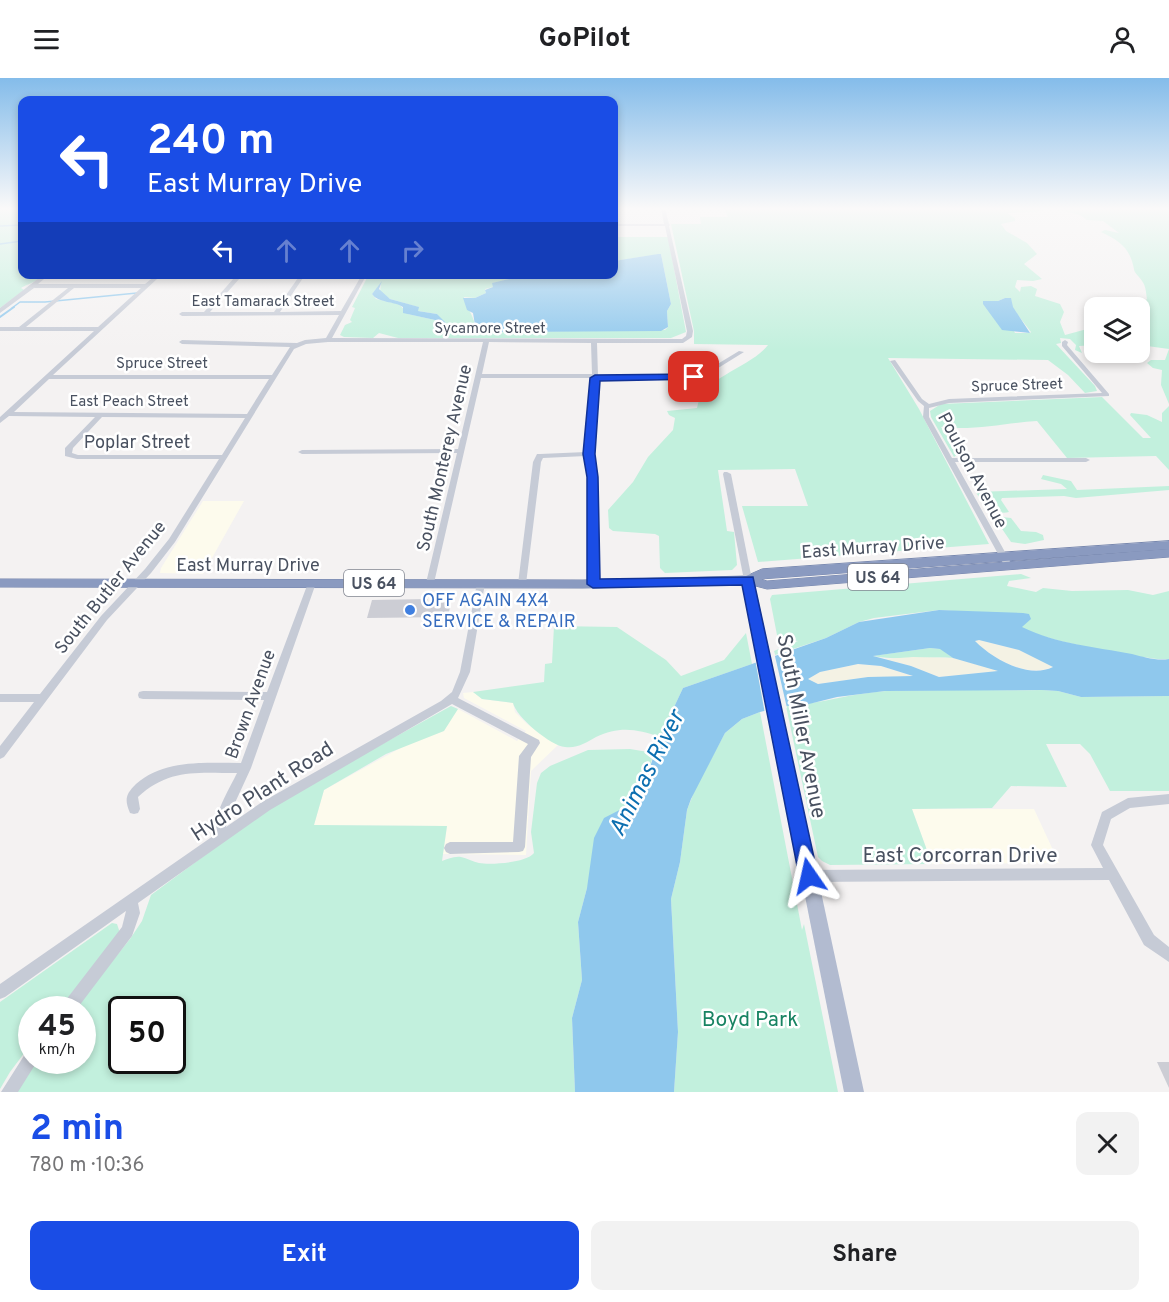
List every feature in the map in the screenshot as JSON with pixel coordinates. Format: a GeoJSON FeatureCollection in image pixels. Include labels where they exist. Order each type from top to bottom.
{"type":"FeatureCollection","features":[{"type":"Feature","properties":{"kind":"highway","name":"US 64"},"geometry":{"type":"LineString","coordinates":[[1005,561],[1169,545]]}},
{"type":"Feature","properties":{"kind":"highway","name":"US 64"},"geometry":{"type":"LineString","coordinates":[[1005,561],[1169,554]]}},
{"type":"Feature","properties":{"kind":"highway","name":"East Murray Drive"},"geometry":{"type":"LineString","coordinates":[[0,583],[593,584],[748,580],[767,585],[1005,561]]}},
{"type":"Feature","properties":{"kind":"main road","name":"South Miller Avenue"},"geometry":{"type":"LineString","coordinates":[[748,580],[854,1092]]}},
{"type":"Feature","properties":{"kind":"street","name":"Sycamore Street"},"geometry":{"type":"LineString","coordinates":[[182,342],[297,345],[328,340],[683,341],[689,337],[690,331],[674,255]]}},
{"type":"Feature","properties":{"kind":"street"},"geometry":{"type":"LineString","coordinates":[[0,311],[42,279]]}},
{"type":"Feature","properties":{"kind":"street"},"geometry":{"type":"LineString","coordinates":[[0,421],[154,279]]}},
{"type":"Feature","properties":{"kind":"street"},"geometry":{"type":"LineString","coordinates":[[207,312],[237,279]]}},
{"type":"Feature","properties":{"kind":"street"},"geometry":{"type":"LineString","coordinates":[[276,313],[301,279]]}},
{"type":"Feature","properties":{"kind":"street"},"geometry":{"type":"LineString","coordinates":[[328,340],[362,279]]}},
{"type":"Feature","properties":{"kind":"street"},"geometry":{"type":"LineString","coordinates":[[33,286],[147,286]]}},
{"type":"Feature","properties":{"kind":"street"},"geometry":{"type":"LineString","coordinates":[[20,329],[73,286]]}},
{"type":"Feature","properties":{"kind":"street","name":"East Tamarack Street"},"geometry":{"type":"LineString","coordinates":[[182,314],[207,312],[344,313]]}},
{"type":"Feature","properties":{"kind":"street"},"geometry":{"type":"LineString","coordinates":[[0,329],[100,329]]}},
{"type":"Feature","properties":{"kind":"street","name":"South Monterey Avenue"},"geometry":{"type":"LineString","coordinates":[[430,583],[487,340]]}},
{"type":"Feature","properties":{"kind":"street"},"geometry":{"type":"LineString","coordinates":[[593,584],[592,477],[589,454],[595,377],[594,340]]}},
{"type":"Feature","properties":{"kind":"street","name":"Spruce Street"},"geometry":{"type":"LineString","coordinates":[[928,406],[949,401],[1107,395],[1073,358],[1064,345],[1065,342]]}},
{"type":"Feature","properties":{"kind":"street","name":"South Butler Avenue"},"geometry":{"type":"LineString","coordinates":[[0,754],[105,618],[172,540],[290,350],[297,345]]}},
{"type":"Feature","properties":{"kind":"street"},"geometry":{"type":"LineString","coordinates":[[479,376],[694,377],[708,375],[741,352]]}},
{"type":"Feature","properties":{"kind":"street","name":"Poulson Avenue"},"geometry":{"type":"LineString","coordinates":[[893,361],[921,400],[928,406],[926,417],[1005,561]]}},
{"type":"Feature","properties":{"kind":"street","name":"Spruce Street"},"geometry":{"type":"LineString","coordinates":[[50,377],[274,377]]}},
{"type":"Feature","properties":{"kind":"street","name":"East Peach Street"},"geometry":{"type":"LineString","coordinates":[[8,414],[249,416]]}},
{"type":"Feature","properties":{"kind":"street","name":"Poplar Street"},"geometry":{"type":"LineString","coordinates":[[100,415],[69,448],[68,454],[76,457],[223,457]]}},
{"type":"Feature","properties":{"kind":"street"},"geometry":{"type":"LineString","coordinates":[[302,452],[460,451]]}},
{"type":"Feature","properties":{"kind":"street"},"geometry":{"type":"LineString","coordinates":[[522,584],[537,462],[540,456],[589,454]]}},
{"type":"Feature","properties":{"kind":"street"},"geometry":{"type":"LineString","coordinates":[[950,460],[1086,460]]}},
{"type":"Feature","properties":{"kind":"street","name":"South Miller Avenue"},"geometry":{"type":"LineString","coordinates":[[727,474],[748,580]]}},
{"type":"Feature","properties":{"kind":"street","name":"Brown Avenue"},"geometry":{"type":"LineString","coordinates":[[223,836],[220,827],[222,818],[272,696],[312,583]]}},
{"type":"Feature","properties":{"kind":"street","name":"Hydro Plant Road"},"geometry":{"type":"LineString","coordinates":[[0,992],[223,836],[305,782],[431,713],[451,699],[460,686],[465,672],[481,584]]}},
{"type":"Feature","properties":{"kind":"street"},"geometry":{"type":"LineString","coordinates":[[143,695],[272,696]]}},
{"type":"Feature","properties":{"kind":"street"},"geometry":{"type":"LineString","coordinates":[[0,699],[43,698]]}},
{"type":"Feature","properties":{"kind":"street"},"geometry":{"type":"LineString","coordinates":[[450,848],[519,848],[525,756],[535,743],[451,699]]}},
{"type":"Feature","properties":{"kind":"street"},"geometry":{"type":"LineString","coordinates":[[134,809],[132,795],[153,777],[185,769],[244,768]]}},
{"type":"Feature","properties":{"kind":"street"},"geometry":{"type":"LineString","coordinates":[[1169,799],[1128,803],[1106,816],[1097,845],[1149,940],[1169,955]]}},
{"type":"Feature","properties":{"kind":"street","name":"East Corcorran Drive"},"geometry":{"type":"LineString","coordinates":[[809,876],[1112,874]]}},
{"type":"Feature","properties":{"kind":"street"},"geometry":{"type":"LineString","coordinates":[[78,996],[127,931],[133,913],[131,902]]}},
{"type":"Feature","properties":{"kind":"street"},"geometry":{"type":"LineString","coordinates":[[9,1092],[20,1074]]}},
{"type":"Feature","properties":{"kind":"shaded area"},"geometry":{"type":"Polygon","coordinates":[[[203,501],[244,501],[203,574],[160,573],[161,568],[203,501]]]}},
{"type":"Feature","properties":{"kind":"shaded area"},"geometry":{"type":"Polygon","coordinates":[[[473,692],[482,699],[513,703],[515,712],[527,724],[558,745],[531,771],[526,855],[443,854],[447,826],[314,825],[324,790],[448,722],[458,709],[517,741],[526,731],[464,698],[463,693],[473,692]]]}},
{"type":"Feature","properties":{"kind":"shaded area"},"geometry":{"type":"Polygon","coordinates":[[[912,809],[1034,809],[1059,863],[932,864],[912,809]]]}},
{"type":"Feature","properties":{"kind":"green space"},"geometry":{"type":"Polygon","coordinates":[[[0,255],[18,255],[18,279],[38,279],[21,288],[24,290],[0,308],[0,255]]]}},
{"type":"Feature","properties":{"kind":"green space"},"geometry":{"type":"Polygon","coordinates":[[[618,255],[652,255],[618,260],[618,255]]]}},
{"type":"Feature","properties":{"kind":"green space"},"geometry":{"type":"Polygon","coordinates":[[[661,255],[671,255],[686,332],[671,338],[398,338],[379,333],[373,338],[340,335],[345,325],[352,322],[350,320],[355,308],[352,307],[366,279],[510,279],[493,283],[493,287],[485,289],[486,293],[475,298],[464,297],[475,325],[442,325],[437,314],[418,311],[418,307],[390,299],[380,292],[381,283],[372,294],[376,299],[399,304],[408,314],[435,320],[438,326],[476,328],[488,332],[665,330],[668,327],[667,311],[671,304],[661,255]]]}},
{"type":"Feature","properties":{"kind":"green space"},"geometry":{"type":"Polygon","coordinates":[[[678,255],[1035,255],[1024,264],[1042,279],[1017,280],[1015,287],[1020,292],[1021,287],[1031,286],[1037,289],[1035,296],[1060,304],[1064,312],[1060,322],[1065,335],[1084,330],[1084,346],[1079,346],[1082,353],[1075,350],[1076,345],[1070,339],[1060,338],[1061,343],[1056,344],[1097,391],[1085,393],[1068,375],[1048,360],[888,358],[919,409],[989,544],[758,562],[742,506],[808,506],[795,469],[718,470],[727,531],[734,532],[737,565],[732,570],[665,573],[660,568],[659,536],[613,531],[609,528],[608,510],[633,482],[648,457],[673,430],[675,418],[667,411],[697,408],[708,388],[751,360],[768,345],[694,344],[694,331],[678,255]],[[1005,298],[998,301],[1015,333],[1031,332],[1005,298]]]}},
{"type":"Feature","properties":{"kind":"green space"},"geometry":{"type":"Polygon","coordinates":[[[1130,255],[1169,255],[1169,349],[1150,346],[1150,297],[1147,297],[1144,285],[1135,272],[1130,255]]]}},
{"type":"Feature","properties":{"kind":"green space"},"geometry":{"type":"Polygon","coordinates":[[[1169,349],[1169,404],[1161,385],[1162,370],[1153,368],[1147,363],[1151,360],[1165,360],[1169,349]]]}},
{"type":"Feature","properties":{"kind":"green space"},"geometry":{"type":"Polygon","coordinates":[[[1102,397],[1143,438],[1151,438],[1130,415],[1131,413],[1147,415],[1162,422],[1162,413],[1169,406],[1169,470],[1156,456],[1067,458],[1037,421],[977,427],[941,427],[958,454],[954,457],[931,417],[930,411],[941,404],[1102,397]]]}},
{"type":"Feature","properties":{"kind":"green space"},"geometry":{"type":"Polygon","coordinates":[[[1043,475],[1071,481],[1077,490],[1169,486],[1169,490],[1076,498],[1064,496],[1002,498],[1009,512],[1004,513],[990,508],[976,492],[1067,489],[1061,484],[1041,479],[1043,475]]]}},
{"type":"Feature","properties":{"kind":"green space"},"geometry":{"type":"Polygon","coordinates":[[[1002,517],[1011,518],[1021,531],[1043,535],[1044,540],[1025,544],[1011,542],[998,523],[1002,517]]]}},
{"type":"Feature","properties":{"kind":"green space"},"geometry":{"type":"Polygon","coordinates":[[[1021,574],[1031,578],[1009,581],[1007,586],[1036,592],[1043,588],[1072,591],[1128,590],[1153,595],[1169,591],[1169,659],[1114,653],[1060,641],[985,613],[939,610],[859,622],[826,638],[775,655],[774,651],[798,641],[781,639],[777,635],[770,599],[772,595],[1021,574]]]}},
{"type":"Feature","properties":{"kind":"green space"},"geometry":{"type":"Polygon","coordinates":[[[554,626],[617,627],[666,660],[681,676],[724,660],[746,633],[752,664],[683,688],[660,737],[644,732],[620,730],[604,734],[578,746],[565,747],[551,742],[535,730],[520,716],[513,703],[482,699],[473,692],[544,682],[545,664],[552,663],[554,626]]]}},
{"type":"Feature","properties":{"kind":"green space"},"geometry":{"type":"Polygon","coordinates":[[[930,648],[941,649],[953,658],[872,656],[930,648]]]}},
{"type":"Feature","properties":{"kind":"green space"},"geometry":{"type":"Polygon","coordinates":[[[886,691],[1058,691],[1081,697],[1169,696],[1169,791],[1110,791],[1090,754],[1080,744],[1046,744],[1067,787],[1011,786],[992,808],[912,809],[932,864],[830,865],[818,857],[786,706],[886,691]]]}},
{"type":"Feature","properties":{"kind":"green space"},"geometry":{"type":"Polygon","coordinates":[[[451,706],[458,709],[444,731],[386,754],[324,790],[314,825],[447,826],[442,861],[458,857],[479,863],[508,862],[524,859],[534,853],[531,832],[537,783],[541,773],[550,766],[588,750],[630,749],[654,753],[639,800],[622,809],[587,888],[578,922],[582,980],[572,1018],[575,1092],[15,1092],[27,1074],[96,1074],[96,996],[84,996],[142,921],[151,895],[258,816],[301,789],[451,706]]]}},
{"type":"Feature","properties":{"kind":"green space","name":"Boyd Park"},"geometry":{"type":"Polygon","coordinates":[[[760,712],[802,930],[804,924],[838,1092],[674,1092],[678,1032],[671,899],[680,862],[687,810],[696,787],[725,733],[742,719],[760,712]]]}},
{"type":"Feature","properties":{"kind":"green space"},"geometry":{"type":"Polygon","coordinates":[[[112,923],[117,924],[120,933],[69,996],[18,996],[18,1061],[0,1089],[0,1002],[112,923]]]}},
{"type":"Feature","properties":{"kind":"sand"},"geometry":{"type":"Polygon","coordinates":[[[979,640],[1019,650],[1054,666],[1044,670],[1022,669],[1001,660],[974,641],[979,640]]]}},
{"type":"Feature","properties":{"kind":"sand"},"geometry":{"type":"Polygon","coordinates":[[[953,658],[1000,671],[939,677],[885,659],[953,658]]]}},
{"type":"Feature","properties":{"kind":"sand"},"geometry":{"type":"Polygon","coordinates":[[[858,664],[881,666],[915,677],[868,677],[818,684],[808,679],[820,672],[858,664]]]}},
{"type":"Feature","properties":{"kind":"water"},"geometry":{"type":"Polygon","coordinates":[[[661,255],[671,304],[667,311],[668,327],[661,331],[488,332],[476,328],[449,328],[436,331],[438,323],[435,320],[403,313],[403,307],[378,299],[372,294],[382,281],[379,289],[390,299],[419,307],[418,311],[437,314],[446,323],[443,325],[475,325],[473,313],[467,310],[463,298],[475,298],[486,293],[485,290],[493,287],[492,283],[509,279],[618,279],[618,260],[661,255]]]}},
{"type":"Feature","properties":{"kind":"water"},"geometry":{"type":"Polygon","coordinates":[[[1011,298],[1013,307],[1030,333],[1002,330],[983,304],[983,301],[998,301],[1011,298]]]}},
{"type":"Feature","properties":{"kind":"water"},"geometry":{"type":"Polygon","coordinates":[[[939,610],[1029,614],[1031,619],[1022,627],[1035,633],[1076,644],[1150,658],[1169,659],[1169,696],[1081,697],[1058,691],[1042,690],[885,691],[837,697],[805,705],[786,706],[742,719],[725,733],[687,810],[680,862],[671,899],[678,1032],[674,1092],[575,1092],[572,1018],[582,980],[578,922],[587,888],[594,838],[604,818],[639,800],[660,737],[683,688],[826,638],[859,622],[939,610]],[[975,641],[982,648],[1011,665],[1033,671],[1053,667],[1019,650],[975,641]],[[930,648],[873,656],[911,666],[939,677],[998,671],[953,658],[940,649],[930,648]],[[858,664],[820,672],[808,679],[818,684],[868,677],[913,676],[881,666],[858,664]]]}},
{"type":"Feature","properties":{"kind":"pier"},"geometry":{"type":"Polygon","coordinates":[[[774,652],[787,708],[765,714],[755,659],[774,652]]]}},
{"type":"Feature","properties":{"kind":"building","name":"OFF AGAIN 4X4 SERVICE & REPAIR"},"geometry":{"type":"Polygon","coordinates":[[[428,599],[427,603],[451,602],[448,617],[367,618],[372,600],[428,599]]]}},
{"type":"Feature","properties":{"kind":"building"},"geometry":{"type":"Polygon","coordinates":[[[1157,1062],[1169,1062],[1169,1088],[1157,1062]]]}},
{"type":"Feature","properties":{"kind":"waterway"},"geometry":{"type":"LineString","coordinates":[[12,308],[20,302],[45,302],[137,293]]}},
{"type":"Feature","properties":{"kind":"waterway"},"geometry":{"type":"LineString","coordinates":[[0,317],[14,307]]}},
{"type":"Feature","properties":{"kind":"place","name":"OFF AGAIN 4X4 SERVICE & REPAIR"},"geometry":{"type":"Point","coordinates":[410,610]}},
{"type":"Feature","properties":{"kind":"route"},"geometry":{"type":"LineString","coordinates":[[694,377],[595,378],[589,454],[592,477],[593,584],[748,580],[757,614],[809,876]]}},
{"type":"Feature","properties":{"kind":"water label","name":"Animas River"},"geometry":{"type":"Point","coordinates":[646,773]}}]}
